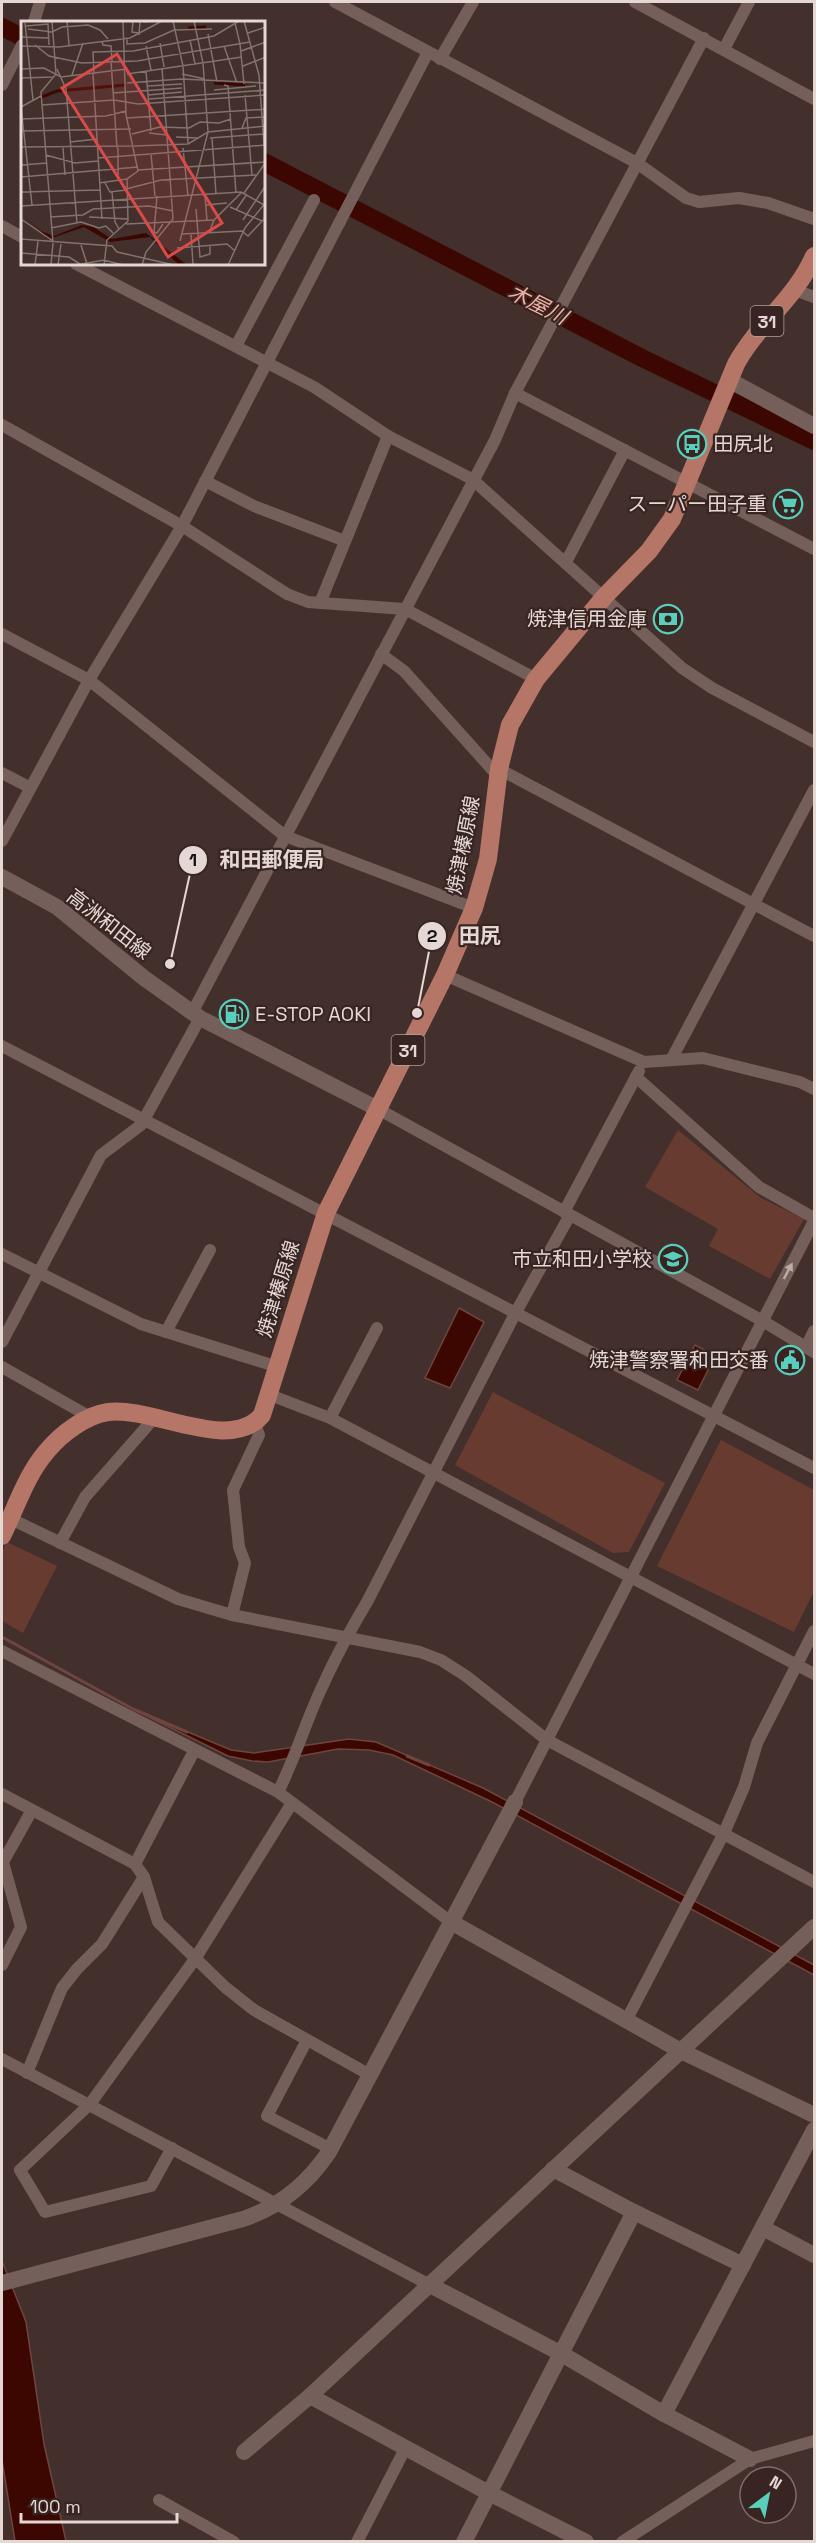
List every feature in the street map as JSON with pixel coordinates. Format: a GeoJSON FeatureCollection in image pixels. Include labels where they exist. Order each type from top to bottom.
{"type":"FeatureCollection","features":[{"type":"Feature","properties":{"kind":"main road","name":"焼津榛原線"},"geometry":{"type":"LineString","coordinates":[[255,1424],[270,1395],[326,1213],[445,975],[474,908],[488,859],[499,772],[510,725],[536,679],[605,596],[649,551],[672,519],[727,384],[745,347],[795,290],[814,256]]}},
{"type":"Feature","properties":{"kind":"main road"},"geometry":{"type":"LineString","coordinates":[[5,1528],[36,1464],[49,1449],[90,1416],[119,1412],[210,1429],[238,1430],[255,1424]]}},
{"type":"Feature","properties":{"kind":"street"},"geometry":{"type":"LineString","coordinates":[[34,21],[40,2]]}},
{"type":"Feature","properties":{"kind":"street"},"geometry":{"type":"LineString","coordinates":[[335,2],[637,163],[686,198],[699,202],[739,198],[768,203],[814,219]]}},
{"type":"Feature","properties":{"kind":"street"},"geometry":{"type":"LineString","coordinates":[[440,59],[473,2]]}},
{"type":"Feature","properties":{"kind":"street"},"geometry":{"type":"LineString","coordinates":[[635,2],[814,99]]}},
{"type":"Feature","properties":{"kind":"street"},"geometry":{"type":"LineString","coordinates":[[724,49],[749,2]]}},
{"type":"Feature","properties":{"kind":"street"},"geometry":{"type":"LineString","coordinates":[[2,1342],[101,1155],[144,1120],[285,836],[472,479],[495,440],[515,393],[704,38]]}},
{"type":"Feature","properties":{"kind":"street"},"geometry":{"type":"LineString","coordinates":[[2,85],[21,48]]}},
{"type":"Feature","properties":{"kind":"street"},"geometry":{"type":"LineString","coordinates":[[2,841],[89,680],[182,526],[428,52]]}},
{"type":"Feature","properties":{"kind":"street"},"geometry":{"type":"LineString","coordinates":[[236,346],[314,200]]}},
{"type":"Feature","properties":{"kind":"street"},"geometry":{"type":"LineString","coordinates":[[2,226],[21,236]]}},
{"type":"Feature","properties":{"kind":"street"},"geometry":{"type":"LineString","coordinates":[[80,266],[314,387],[388,436],[472,479],[605,596],[682,668],[712,688],[814,742]]}},
{"type":"Feature","properties":{"kind":"street"},"geometry":{"type":"LineString","coordinates":[[795,290],[814,297]]}},
{"type":"Feature","properties":{"kind":"street"},"geometry":{"type":"LineString","coordinates":[[727,384],[814,426]]}},
{"type":"Feature","properties":{"kind":"street"},"geometry":{"type":"LineString","coordinates":[[515,393],[814,549]]}},
{"type":"Feature","properties":{"kind":"street"},"geometry":{"type":"LineString","coordinates":[[2,425],[182,526],[287,594],[320,603],[405,609],[536,679]]}},
{"type":"Feature","properties":{"kind":"street"},"geometry":{"type":"LineString","coordinates":[[320,603],[388,436]]}},
{"type":"Feature","properties":{"kind":"street"},"geometry":{"type":"LineString","coordinates":[[566,562],[625,450]]}},
{"type":"Feature","properties":{"kind":"street"},"geometry":{"type":"LineString","coordinates":[[205,481],[254,506],[345,541]]}},
{"type":"Feature","properties":{"kind":"street"},"geometry":{"type":"LineString","coordinates":[[2,634],[89,680],[285,836],[474,908]]}},
{"type":"Feature","properties":{"kind":"street"},"geometry":{"type":"LineString","coordinates":[[381,654],[405,671],[499,772],[814,936]]}},
{"type":"Feature","properties":{"kind":"street"},"geometry":{"type":"LineString","coordinates":[[2,773],[30,787]]}},
{"type":"Feature","properties":{"kind":"street"},"geometry":{"type":"LineString","coordinates":[[671,1060],[814,790]]}},
{"type":"Feature","properties":{"kind":"street","name":"高洲和田線"},"geometry":{"type":"LineString","coordinates":[[2,877],[57,908],[196,1016],[378,1109]]}},
{"type":"Feature","properties":{"kind":"street"},"geometry":{"type":"LineString","coordinates":[[445,975],[644,1062],[704,1058],[800,1082],[814,1089]]}},
{"type":"Feature","properties":{"kind":"street"},"geometry":{"type":"LineString","coordinates":[[2,1046],[814,1468]]}},
{"type":"Feature","properties":{"kind":"street"},"geometry":{"type":"LineString","coordinates":[[278,1792],[300,1747],[322,1686],[346,1637],[367,1602],[644,1062]]}},
{"type":"Feature","properties":{"kind":"street"},"geometry":{"type":"LineString","coordinates":[[2,2283],[262,2213],[315,2173],[331,2149],[511,1810],[716,1417],[761,1320],[814,1219],[759,1187],[636,1077]]}},
{"type":"Feature","properties":{"kind":"street"},"geometry":{"type":"LineString","coordinates":[[378,1109],[761,1320],[810,1350],[814,1331]]}},
{"type":"Feature","properties":{"kind":"street"},"geometry":{"type":"LineString","coordinates":[[166,1332],[210,1250]]}},
{"type":"Feature","properties":{"kind":"street"},"geometry":{"type":"LineString","coordinates":[[2,1254],[113,1311],[166,1332],[278,1367]]}},
{"type":"Feature","properties":{"kind":"street"},"geometry":{"type":"LineString","coordinates":[[330,1418],[377,1328]]}},
{"type":"Feature","properties":{"kind":"street"},"geometry":{"type":"LineString","coordinates":[[2,1368],[90,1416]]}},
{"type":"Feature","properties":{"kind":"street"},"geometry":{"type":"LineString","coordinates":[[270,1395],[330,1418],[814,1674]]}},
{"type":"Feature","properties":{"kind":"street"},"geometry":{"type":"LineString","coordinates":[[60,1543],[85,1497],[155,1417]]}},
{"type":"Feature","properties":{"kind":"street"},"geometry":{"type":"LineString","coordinates":[[232,1615],[245,1563],[239,1547],[232,1490],[259,1435],[255,1424]]}},
{"type":"Feature","properties":{"kind":"street"},"geometry":{"type":"LineString","coordinates":[[5,1528],[60,1543],[178,1599],[232,1615],[420,1652],[441,1660],[466,1676],[547,1740],[814,1882]]}},
{"type":"Feature","properties":{"kind":"street"},"geometry":{"type":"LineString","coordinates":[[626,2020],[724,1833],[744,1787],[757,1743],[814,1631]]}},
{"type":"Feature","properties":{"kind":"street"},"geometry":{"type":"LineString","coordinates":[[2,1650],[194,1751],[278,1792],[451,1922],[681,2051],[814,2115]]}},
{"type":"Feature","properties":{"kind":"street"},"geometry":{"type":"LineString","coordinates":[[135,1864],[194,1751]]}},
{"type":"Feature","properties":{"kind":"street"},"geometry":{"type":"LineString","coordinates":[[2,1794],[135,1864],[144,1877],[158,1922],[195,1959],[254,2010],[370,2075]]}},
{"type":"Feature","properties":{"kind":"street"},"geometry":{"type":"LineString","coordinates":[[172,2148],[151,2186],[45,2212],[20,2170],[90,2104],[195,1959],[292,1803]]}},
{"type":"Feature","properties":{"kind":"street"},"geometry":{"type":"LineString","coordinates":[[2,1965],[21,1927],[3,1862],[32,1810]]}},
{"type":"Feature","properties":{"kind":"street"},"geometry":{"type":"LineString","coordinates":[[27,2073],[62,1988],[76,1969],[102,1944],[144,1877]]}},
{"type":"Feature","properties":{"kind":"street"},"geometry":{"type":"LineString","coordinates":[[244,2452],[310,2396],[428,2284],[778,1963],[814,1927]]}},
{"type":"Feature","properties":{"kind":"street"},"geometry":{"type":"LineString","coordinates":[[307,2040],[267,2116],[331,2149]]}},
{"type":"Feature","properties":{"kind":"street"},"geometry":{"type":"LineString","coordinates":[[2,2059],[560,2353],[664,2414],[750,2459]]}},
{"type":"Feature","properties":{"kind":"street"},"geometry":{"type":"LineString","coordinates":[[664,2414],[814,2130]]}},
{"type":"Feature","properties":{"kind":"street"},"geometry":{"type":"LineString","coordinates":[[553,2169],[634,2212],[743,2265]]}},
{"type":"Feature","properties":{"kind":"street"},"geometry":{"type":"LineString","coordinates":[[464,2541],[634,2212]]}},
{"type":"Feature","properties":{"kind":"street"},"geometry":{"type":"LineString","coordinates":[[762,2228],[814,2255]]}},
{"type":"Feature","properties":{"kind":"street"},"geometry":{"type":"LineString","coordinates":[[310,2396],[405,2449],[586,2541]]}},
{"type":"Feature","properties":{"kind":"street"},"geometry":{"type":"LineString","coordinates":[[622,2541],[750,2459],[814,2441]]}},
{"type":"Feature","properties":{"kind":"street"},"geometry":{"type":"LineString","coordinates":[[357,2541],[405,2449]]}},
{"type":"Feature","properties":{"kind":"street"},"geometry":{"type":"LineString","coordinates":[[159,2500],[234,2541]]}},
{"type":"Feature","properties":{"kind":"shaded area"},"geometry":{"type":"Polygon","coordinates":[[[678,1130],[761,1198],[804,1219],[770,1279],[709,1246],[718,1229],[645,1187],[678,1130]]]}},
{"type":"Feature","properties":{"kind":"shaded area"},"geometry":{"type":"Polygon","coordinates":[[[459,1308],[484,1322],[450,1388],[425,1378],[459,1308]]]}},
{"type":"Feature","properties":{"kind":"shaded area"},"geometry":{"type":"Polygon","coordinates":[[[695,1345],[715,1356],[698,1390],[677,1380],[695,1345]]]}},
{"type":"Feature","properties":{"kind":"shaded area"},"geometry":{"type":"Polygon","coordinates":[[[493,1392],[665,1483],[629,1552],[613,1553],[455,1465],[493,1392]]]}},
{"type":"Feature","properties":{"kind":"shaded area"},"geometry":{"type":"Polygon","coordinates":[[[721,1440],[814,1490],[814,1591],[794,1632],[657,1566],[721,1440]]]}},
{"type":"Feature","properties":{"kind":"shaded area"},"geometry":{"type":"Polygon","coordinates":[[[7,1542],[57,1566],[23,1633],[2,1621],[2,1552],[7,1542]]]}},
{"type":"Feature","properties":{"kind":"shaded area"},"geometry":{"type":"Polygon","coordinates":[[[133,1709],[231,1750],[254,1753],[349,1739],[376,1742],[483,1788],[814,1965],[814,1975],[492,1802],[393,1755],[369,1750],[338,1749],[268,1762],[252,1761],[228,1756],[133,1709]]]}},
{"type":"Feature","properties":{"kind":"shaded area"},"geometry":{"type":"Polygon","coordinates":[[[2,2261],[26,2322],[44,2444],[66,2541],[15,2541],[2,2460],[2,2261]]]}},
{"type":"Feature","properties":{"kind":"waterway","name":"木屋川"},"geometry":{"type":"LineString","coordinates":[[2,27],[21,36]]}},
{"type":"Feature","properties":{"kind":"waterway","name":"木屋川"},"geometry":{"type":"LineString","coordinates":[[266,163],[642,358],[814,441]]}},
{"type":"Feature","properties":{"kind":"waterway"},"geometry":{"type":"LineString","coordinates":[[2,1637],[133,1709],[187,1732]]}},
{"type":"Feature","properties":{"kind":"waterway"},"geometry":{"type":"LineString","coordinates":[[407,1756],[429,1765]]}},
{"type":"Feature","properties":{"kind":"place","name":"田尻北"},"geometry":{"type":"Point","coordinates":[692,444]}},
{"type":"Feature","properties":{"kind":"place","name":"スーパー田子重"},"geometry":{"type":"Point","coordinates":[788,504]}},
{"type":"Feature","properties":{"kind":"place","name":"焼津信用金庫"},"geometry":{"type":"Point","coordinates":[668,619]}},
{"type":"Feature","properties":{"kind":"place","name":"和田郵便局"},"geometry":{"type":"Point","coordinates":[170,964]}},
{"type":"Feature","properties":{"kind":"place","name":"田尻"},"geometry":{"type":"Point","coordinates":[417,1013]}},
{"type":"Feature","properties":{"kind":"place","name":"E-STOP AOKI"},"geometry":{"type":"Point","coordinates":[234,1014]}},
{"type":"Feature","properties":{"kind":"place","name":"市立和田小学校"},"geometry":{"type":"Point","coordinates":[673,1259]}},
{"type":"Feature","properties":{"kind":"place","name":"焼津警察署和田交番"},"geometry":{"type":"Point","coordinates":[790,1360]}}]}
